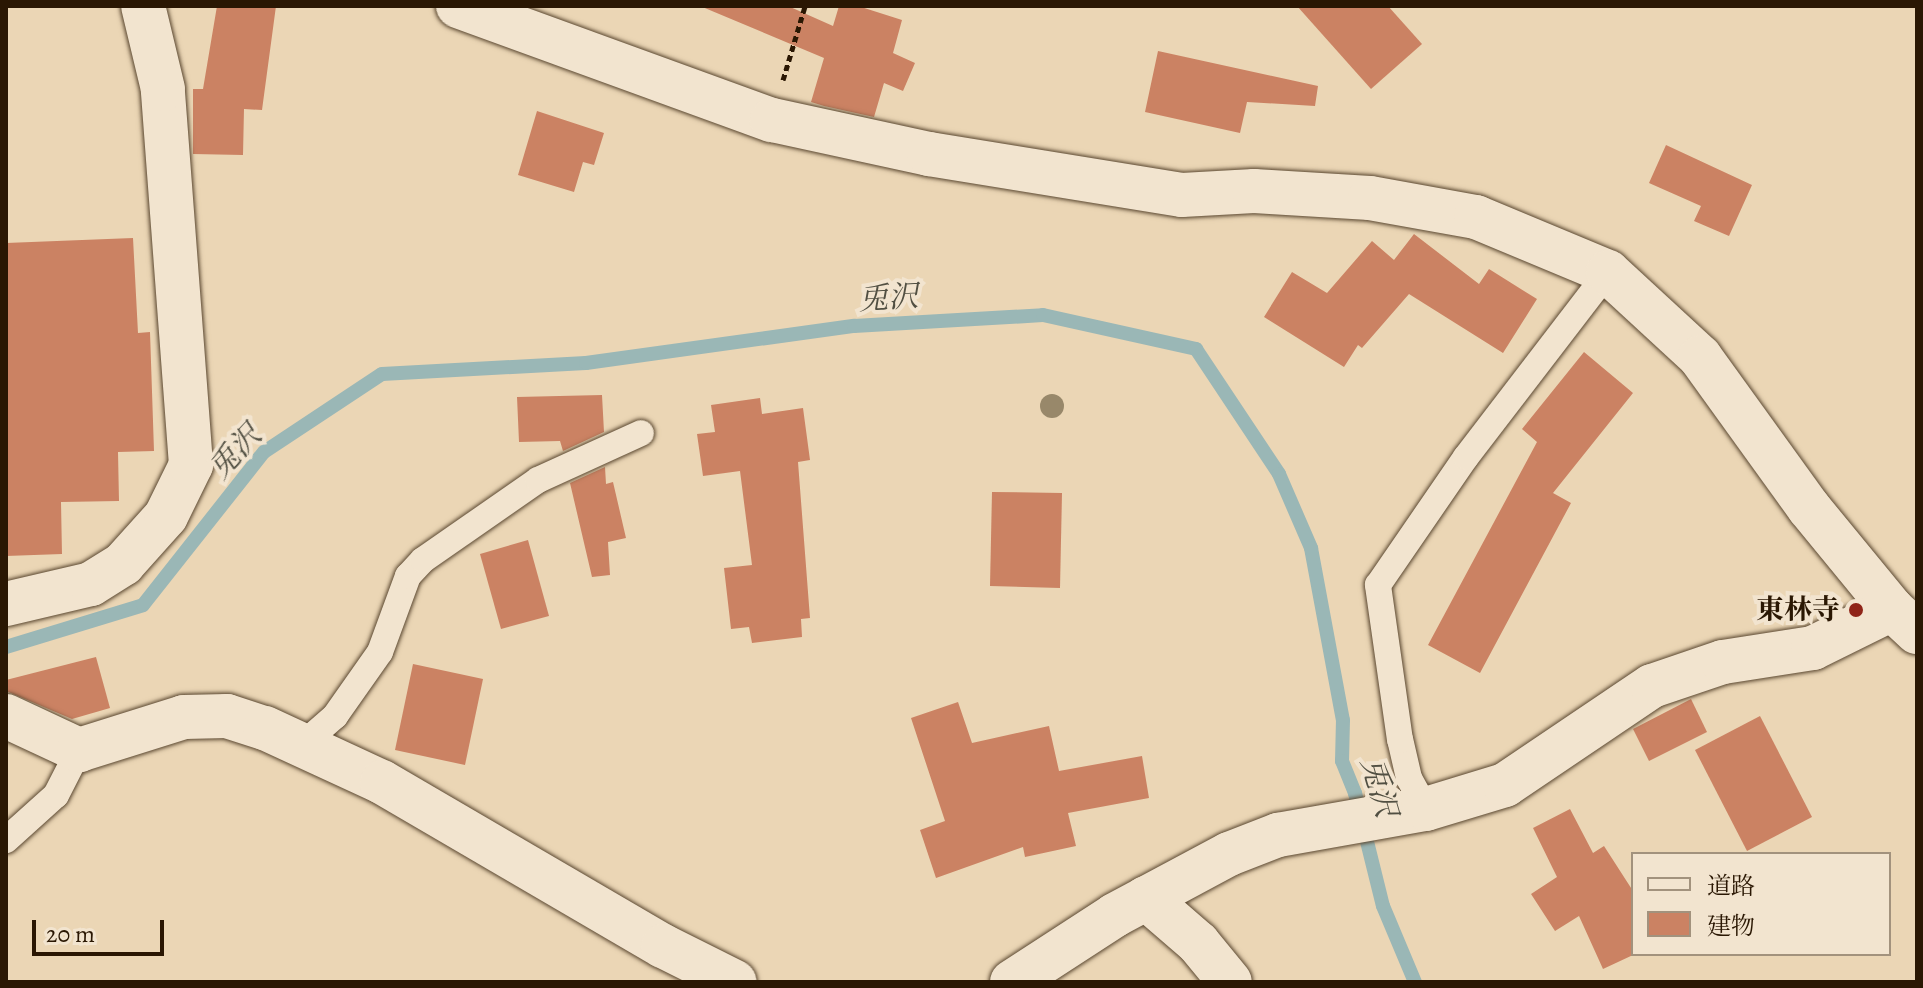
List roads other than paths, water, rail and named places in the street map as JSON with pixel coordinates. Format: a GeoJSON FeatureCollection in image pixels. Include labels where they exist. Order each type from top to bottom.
{"type":"FeatureCollection","features":[{"type":"Feature","properties":{"kind":"street"},"geometry":{"type":"LineString","coordinates":[[6,604],[91,584],[123,564],[166,516],[191,465],[163,89],[143,6]]}},
{"type":"Feature","properties":{"kind":"street"},"geometry":{"type":"LineString","coordinates":[[458,6],[772,120],[929,154],[1182,195],[1254,191],[1370,198],[1476,217],[1608,272],[1700,357],[1809,508],[1904,620],[1813,648],[1723,662],[1652,686],[1505,785],[1409,812],[1278,835],[1229,854],[1146,898],[1012,982]]}},
{"type":"Feature","properties":{"kind":"street"},"geometry":{"type":"LineString","coordinates":[[6,716],[79,750],[184,717],[227,716],[303,744],[382,782],[663,946],[735,982]]}},
{"type":"Feature","properties":{"kind":"street"},"geometry":{"type":"LineString","coordinates":[[1146,898],[1198,943],[1230,982]]}},
{"type":"Feature","properties":{"kind":"lane"},"geometry":{"type":"LineString","coordinates":[[1409,812],[1409,778],[1400,740],[1378,585],[1466,457],[1608,272]]}},
{"type":"Feature","properties":{"kind":"lane"},"geometry":{"type":"LineString","coordinates":[[303,744],[335,716],[380,652],[408,576],[423,560],[538,480],[641,433]]}},
{"type":"Feature","properties":{"kind":"lane"},"geometry":{"type":"LineString","coordinates":[[6,840],[56,795],[79,750]]}},
{"type":"Feature","properties":{"kind":"waterway","name":"兎沢"},"geometry":{"type":"LineString","coordinates":[[6,647],[143,605],[264,452],[382,374],[586,363],[854,326],[1043,315],[1196,349],[1279,474],[1311,548],[1343,720],[1342,761],[1355,793],[1383,906],[1415,982]]}},
{"type":"Feature","properties":{"kind":"place","name":"東林寺"},"geometry":{"type":"Point","coordinates":[1856,610]}}]}
